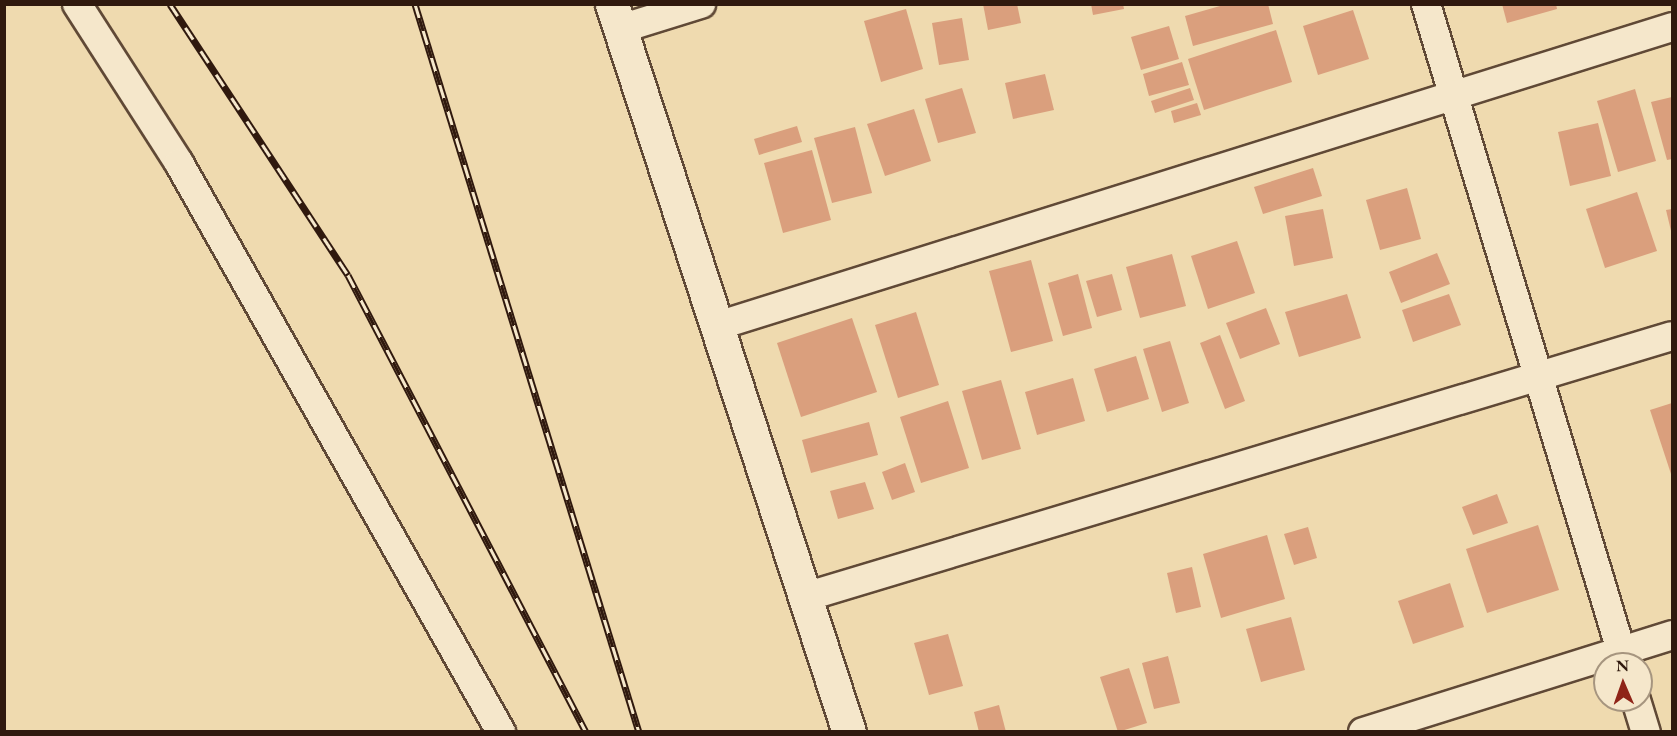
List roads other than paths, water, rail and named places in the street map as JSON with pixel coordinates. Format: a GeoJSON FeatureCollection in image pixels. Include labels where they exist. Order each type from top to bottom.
{"type":"FeatureCollection","features":[{"type":"Feature","properties":{"kind":"street"},"geometry":{"type":"LineString","coordinates":[[76,4],[179,163],[501,732]]}},
{"type":"Feature","properties":{"kind":"street"},"geometry":{"type":"LineString","coordinates":[[701,4],[616,17],[849,732]]}},
{"type":"Feature","properties":{"kind":"street"},"geometry":{"type":"LineString","coordinates":[[1426,4],[1622,652]]}},
{"type":"Feature","properties":{"kind":"street"},"geometry":{"type":"LineString","coordinates":[[717,326],[1672,27]]}},
{"type":"Feature","properties":{"kind":"street"},"geometry":{"type":"LineString","coordinates":[[806,597],[1672,336]]}},
{"type":"Feature","properties":{"kind":"street"},"geometry":{"type":"LineString","coordinates":[[1634,652],[1672,635]]}},
{"type":"Feature","properties":{"kind":"street"},"geometry":{"type":"LineString","coordinates":[[1363,732],[1593,666]]}},
{"type":"Feature","properties":{"kind":"street"},"geometry":{"type":"LineString","coordinates":[[1640,712],[1646,732]]}},
{"type":"Feature","properties":{"kind":"railway"},"geometry":{"type":"LineString","coordinates":[[170,4],[348,275],[586,732]]}},
{"type":"Feature","properties":{"kind":"railway"},"geometry":{"type":"LineString","coordinates":[[415,4],[639,732]]}}]}
